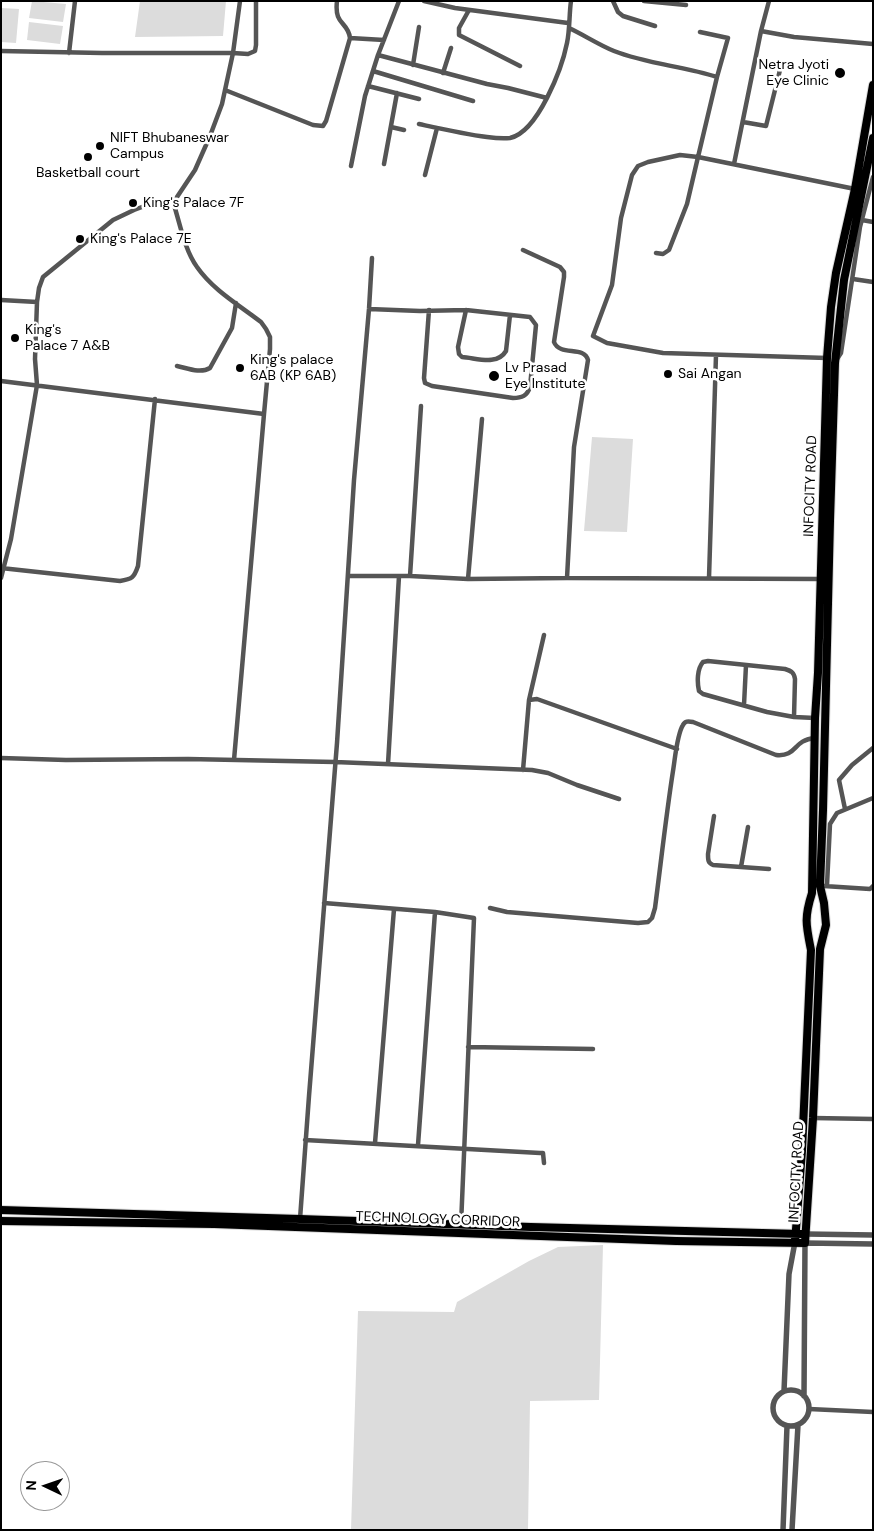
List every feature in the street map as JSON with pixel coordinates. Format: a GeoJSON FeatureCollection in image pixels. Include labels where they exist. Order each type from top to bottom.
{"type":"FeatureCollection","features":[{"type":"Feature","properties":{"kind":"main road","name":"INFOCITY ROAD"},"geometry":{"type":"LineString","coordinates":[[795,1242],[802,1151],[811,950],[806,929],[806,917],[812,893],[815,718],[829,424],[847,243],[873,84]]}},
{"type":"Feature","properties":{"kind":"main road","name":"INFOCITY ROAD"},"geometry":{"type":"LineString","coordinates":[[806,1238],[820,949],[826,925],[823,888],[828,631],[829,424],[827,358],[831,307],[873,138]]}},
{"type":"Feature","properties":{"kind":"main road"},"geometry":{"type":"LineString","coordinates":[[819,631],[828,631]]}},
{"type":"Feature","properties":{"kind":"main road"},"geometry":{"type":"LineString","coordinates":[[812,893],[823,888]]}},
{"type":"Feature","properties":{"kind":"main road"},"geometry":{"type":"LineString","coordinates":[[811,950],[818,951],[820,949]]}},
{"type":"Feature","properties":{"kind":"main road"},"geometry":{"type":"LineString","coordinates":[[1,1210],[300,1218],[461,1225],[796,1233],[806,1238]]}},
{"type":"Feature","properties":{"kind":"main road","name":"TECHNOLOGY CORRIDOR"},"geometry":{"type":"LineString","coordinates":[[1,1221],[262,1226],[676,1241],[795,1242],[806,1238]]}},
{"type":"Feature","properties":{"kind":"main road"},"geometry":{"type":"LineString","coordinates":[[429,1224],[429,1232]]}},
{"type":"Feature","properties":{"kind":"street"},"geometry":{"type":"LineString","coordinates":[[69,53],[75,1]]}},
{"type":"Feature","properties":{"kind":"street"},"geometry":{"type":"LineString","coordinates":[[234,760],[270,337],[261,322],[210,282],[196,266],[187,246],[174,205],[175,200],[195,170],[210,136],[226,90],[240,1]]}},
{"type":"Feature","properties":{"kind":"street"},"geometry":{"type":"LineString","coordinates":[[1,52],[248,54],[255,51],[256,1]]}},
{"type":"Feature","properties":{"kind":"street"},"geometry":{"type":"LineString","coordinates":[[226,90],[313,126],[323,126],[350,38],[350,34],[337,17],[337,1]]}},
{"type":"Feature","properties":{"kind":"street"},"geometry":{"type":"LineString","coordinates":[[351,166],[368,86],[399,1]]}},
{"type":"Feature","properties":{"kind":"street"},"geometry":{"type":"LineString","coordinates":[[424,1],[469,10],[569,25],[614,51],[696,70],[717,77]]}},
{"type":"Feature","properties":{"kind":"street"},"geometry":{"type":"LineString","coordinates":[[419,124],[461,133],[500,138],[510,138],[520,133],[532,121],[547,98],[556,78],[567,43],[571,1]]}},
{"type":"Feature","properties":{"kind":"street"},"geometry":{"type":"LineString","coordinates":[[613,1],[622,16],[655,26]]}},
{"type":"Feature","properties":{"kind":"street"},"geometry":{"type":"LineString","coordinates":[[644,1],[686,5]]}},
{"type":"Feature","properties":{"kind":"street"},"geometry":{"type":"LineString","coordinates":[[734,164],[769,1]]}},
{"type":"Feature","properties":{"kind":"street"},"geometry":{"type":"LineString","coordinates":[[469,10],[459,28],[459,35],[520,66]]}},
{"type":"Feature","properties":{"kind":"street"},"geometry":{"type":"LineString","coordinates":[[413,65],[419,27]]}},
{"type":"Feature","properties":{"kind":"street"},"geometry":{"type":"LineString","coordinates":[[762,31],[873,44]]}},
{"type":"Feature","properties":{"kind":"street"},"geometry":{"type":"LineString","coordinates":[[656,253],[663,254],[669,250],[687,204],[728,38],[700,32]]}},
{"type":"Feature","properties":{"kind":"street"},"geometry":{"type":"LineString","coordinates":[[350,38],[384,40]]}},
{"type":"Feature","properties":{"kind":"street"},"geometry":{"type":"LineString","coordinates":[[443,73],[451,48]]}},
{"type":"Feature","properties":{"kind":"street"},"geometry":{"type":"LineString","coordinates":[[378,55],[547,98]]}},
{"type":"Feature","properties":{"kind":"street"},"geometry":{"type":"LineString","coordinates":[[743,122],[766,126],[781,66]]}},
{"type":"Feature","properties":{"kind":"street"},"geometry":{"type":"LineString","coordinates":[[373,71],[473,101]]}},
{"type":"Feature","properties":{"kind":"street"},"geometry":{"type":"LineString","coordinates":[[368,86],[419,99]]}},
{"type":"Feature","properties":{"kind":"street"},"geometry":{"type":"LineString","coordinates":[[384,164],[397,93]]}},
{"type":"Feature","properties":{"kind":"street"},"geometry":{"type":"LineString","coordinates":[[391,127],[404,130]]}},
{"type":"Feature","properties":{"kind":"street"},"geometry":{"type":"LineString","coordinates":[[425,175],[438,128]]}},
{"type":"Feature","properties":{"kind":"street"},"geometry":{"type":"LineString","coordinates":[[827,358],[663,353],[606,343],[593,336],[612,284],[621,218],[632,175],[638,166],[680,155],[855,189]]}},
{"type":"Feature","properties":{"kind":"street"},"geometry":{"type":"LineString","coordinates":[[835,363],[841,353],[862,220],[873,177]]}},
{"type":"Feature","properties":{"kind":"street"},"geometry":{"type":"LineString","coordinates":[[1,578],[2,568],[11,539],[37,385],[35,359],[38,302],[39,288],[43,277],[113,220],[150,204],[175,200]]}},
{"type":"Feature","properties":{"kind":"street"},"geometry":{"type":"LineString","coordinates":[[862,220],[873,222]]}},
{"type":"Feature","properties":{"kind":"street"},"geometry":{"type":"LineString","coordinates":[[523,250],[560,267],[564,272],[554,342],[556,347],[560,349],[584,353],[588,360],[574,447],[567,578]]}},
{"type":"Feature","properties":{"kind":"street"},"geometry":{"type":"LineString","coordinates":[[300,1218],[372,258]]}},
{"type":"Feature","properties":{"kind":"street"},"geometry":{"type":"LineString","coordinates":[[853,279],[873,282]]}},
{"type":"Feature","properties":{"kind":"street"},"geometry":{"type":"LineString","coordinates":[[1,300],[38,302]]}},
{"type":"Feature","properties":{"kind":"street"},"geometry":{"type":"LineString","coordinates":[[177,366],[200,371],[210,368],[232,328],[236,303]]}},
{"type":"Feature","properties":{"kind":"street"},"geometry":{"type":"LineString","coordinates":[[369,309],[466,310],[530,318],[536,326],[528,394],[522,398],[513,398],[432,386],[426,383],[424,378],[430,310]]}},
{"type":"Feature","properties":{"kind":"street"},"geometry":{"type":"LineString","coordinates":[[466,310],[458,354],[462,357],[485,360],[499,358],[506,351],[510,315]]}},
{"type":"Feature","properties":{"kind":"street"},"geometry":{"type":"LineString","coordinates":[[709,578],[716,355]]}},
{"type":"Feature","properties":{"kind":"street"},"geometry":{"type":"LineString","coordinates":[[1,381],[264,414]]}},
{"type":"Feature","properties":{"kind":"street"},"geometry":{"type":"LineString","coordinates":[[2,568],[120,581],[129,580],[135,576],[138,566],[155,399]]}},
{"type":"Feature","properties":{"kind":"street"},"geometry":{"type":"LineString","coordinates":[[410,576],[421,406]]}},
{"type":"Feature","properties":{"kind":"street"},"geometry":{"type":"LineString","coordinates":[[468,579],[482,419]]}},
{"type":"Feature","properties":{"kind":"street"},"geometry":{"type":"LineString","coordinates":[[348,576],[410,576],[468,579],[821,579]]}},
{"type":"Feature","properties":{"kind":"street"},"geometry":{"type":"LineString","coordinates":[[388,764],[399,576]]}},
{"type":"Feature","properties":{"kind":"street"},"geometry":{"type":"LineString","coordinates":[[523,770],[529,700],[544,635]]}},
{"type":"Feature","properties":{"kind":"street"},"geometry":{"type":"LineString","coordinates":[[794,717],[795,679],[791,671],[708,662],[703,662],[699,668],[698,687],[699,691],[703,694],[767,712],[794,717],[815,718]]}},
{"type":"Feature","properties":{"kind":"street"},"geometry":{"type":"LineString","coordinates":[[744,706],[746,665]]}},
{"type":"Feature","properties":{"kind":"street"},"geometry":{"type":"LineString","coordinates":[[529,700],[537,699],[677,749]]}},
{"type":"Feature","properties":{"kind":"street"},"geometry":{"type":"LineString","coordinates":[[490,908],[638,923],[648,922],[652,918],[655,908],[664,828],[677,749],[684,723],[688,721],[776,755],[784,756],[790,754],[802,741],[808,738],[815,738]]}},
{"type":"Feature","properties":{"kind":"street"},"geometry":{"type":"LineString","coordinates":[[845,809],[839,780],[852,765],[873,748]]}},
{"type":"Feature","properties":{"kind":"street"},"geometry":{"type":"LineString","coordinates":[[1,758],[335,762],[523,770],[548,773],[619,799]]}},
{"type":"Feature","properties":{"kind":"street"},"geometry":{"type":"LineString","coordinates":[[873,798],[837,813],[830,824],[823,888],[870,889],[873,886]]}},
{"type":"Feature","properties":{"kind":"street"},"geometry":{"type":"LineString","coordinates":[[714,816],[708,860],[710,864],[769,869]]}},
{"type":"Feature","properties":{"kind":"street"},"geometry":{"type":"LineString","coordinates":[[741,867],[748,826]]}},
{"type":"Feature","properties":{"kind":"street"},"geometry":{"type":"LineString","coordinates":[[324,903],[435,912],[474,918],[461,1225]]}},
{"type":"Feature","properties":{"kind":"street"},"geometry":{"type":"LineString","coordinates":[[375,1143],[394,909]]}},
{"type":"Feature","properties":{"kind":"street"},"geometry":{"type":"LineString","coordinates":[[418,1145],[435,912]]}},
{"type":"Feature","properties":{"kind":"street"},"geometry":{"type":"LineString","coordinates":[[468,1047],[593,1049]]}},
{"type":"Feature","properties":{"kind":"street"},"geometry":{"type":"LineString","coordinates":[[813,1118],[873,1119]]}},
{"type":"Feature","properties":{"kind":"street"},"geometry":{"type":"LineString","coordinates":[[305,1140],[543,1153],[544,1162]]}},
{"type":"Feature","properties":{"kind":"street"},"geometry":{"type":"LineString","coordinates":[[806,1238],[873,1235]]}},
{"type":"Feature","properties":{"kind":"street","name":"TECHNOLOGY CORRIDOR"},"geometry":{"type":"LineString","coordinates":[[806,1238],[873,1244]]}},
{"type":"Feature","properties":{"kind":"street","name":"INFOCITY ROAD"},"geometry":{"type":"LineString","coordinates":[[804,1396],[806,1238]]}},
{"type":"Feature","properties":{"kind":"street","name":"INFOCITY ROAD"},"geometry":{"type":"LineString","coordinates":[[784,1392],[789,1274],[795,1242]]}},
{"type":"Feature","properties":{"kind":"street"},"geometry":{"type":"LineString","coordinates":[[794,1390],[807,1400],[809,1409],[806,1418],[798,1425],[787,1426],[777,1420],[775,1416],[773,1408],[776,1398],[784,1392],[794,1390]]}},
{"type":"Feature","properties":{"kind":"street"},"geometry":{"type":"LineString","coordinates":[[809,1409],[873,1412]]}},
{"type":"Feature","properties":{"kind":"street"},"geometry":{"type":"LineString","coordinates":[[792,1530],[793,1484],[798,1425]]}},
{"type":"Feature","properties":{"kind":"street"},"geometry":{"type":"LineString","coordinates":[[783,1530],[787,1426]]}},
{"type":"Feature","properties":{"kind":"shaded area"},"geometry":{"type":"Polygon","coordinates":[[[32,1],[66,4],[63,22],[29,18],[32,1]]]}},
{"type":"Feature","properties":{"kind":"shaded area"},"geometry":{"type":"Polygon","coordinates":[[[140,1],[226,1],[223,36],[135,37],[140,1]]]}},
{"type":"Feature","properties":{"kind":"shaded area"},"geometry":{"type":"Polygon","coordinates":[[[1,8],[19,9],[16,43],[1,42],[1,8]]]}},
{"type":"Feature","properties":{"kind":"shaded area"},"geometry":{"type":"Polygon","coordinates":[[[29,22],[63,26],[60,44],[27,40],[29,22]]]}},
{"type":"Feature","properties":{"kind":"shaded area"},"geometry":{"type":"Polygon","coordinates":[[[592,437],[633,439],[627,532],[584,531],[592,437]]]}},
{"type":"Feature","properties":{"kind":"shaded area"},"geometry":{"type":"Polygon","coordinates":[[[603,1245],[599,1400],[530,1401],[528,1530],[351,1530],[358,1311],[454,1312],[457,1302],[529,1261],[558,1247],[603,1245]]]}},
{"type":"Feature","properties":{"kind":"place","name":"Netra Jyoti Eye Clinic"},"geometry":{"type":"Point","coordinates":[840,73]}},
{"type":"Feature","properties":{"kind":"place","name":"NIFT Bhubaneswar Campus"},"geometry":{"type":"Point","coordinates":[100,146]}},
{"type":"Feature","properties":{"kind":"place","name":"Basketball court"},"geometry":{"type":"Point","coordinates":[88,157]}},
{"type":"Feature","properties":{"kind":"place","name":"King's Palace 7F"},"geometry":{"type":"Point","coordinates":[133,203]}},
{"type":"Feature","properties":{"kind":"place","name":"King's Palace 7E"},"geometry":{"type":"Point","coordinates":[80,239]}},
{"type":"Feature","properties":{"kind":"place","name":"King's Palace 7 A&B"},"geometry":{"type":"Point","coordinates":[15,338]}},
{"type":"Feature","properties":{"kind":"place","name":"King's palace 6AB (KP 6AB)"},"geometry":{"type":"Point","coordinates":[240,368]}},
{"type":"Feature","properties":{"kind":"place","name":"Sai Angan"},"geometry":{"type":"Point","coordinates":[668,374]}},
{"type":"Feature","properties":{"kind":"place","name":"Lv Prasad Eye Institute"},"geometry":{"type":"Point","coordinates":[494,376]}}]}
